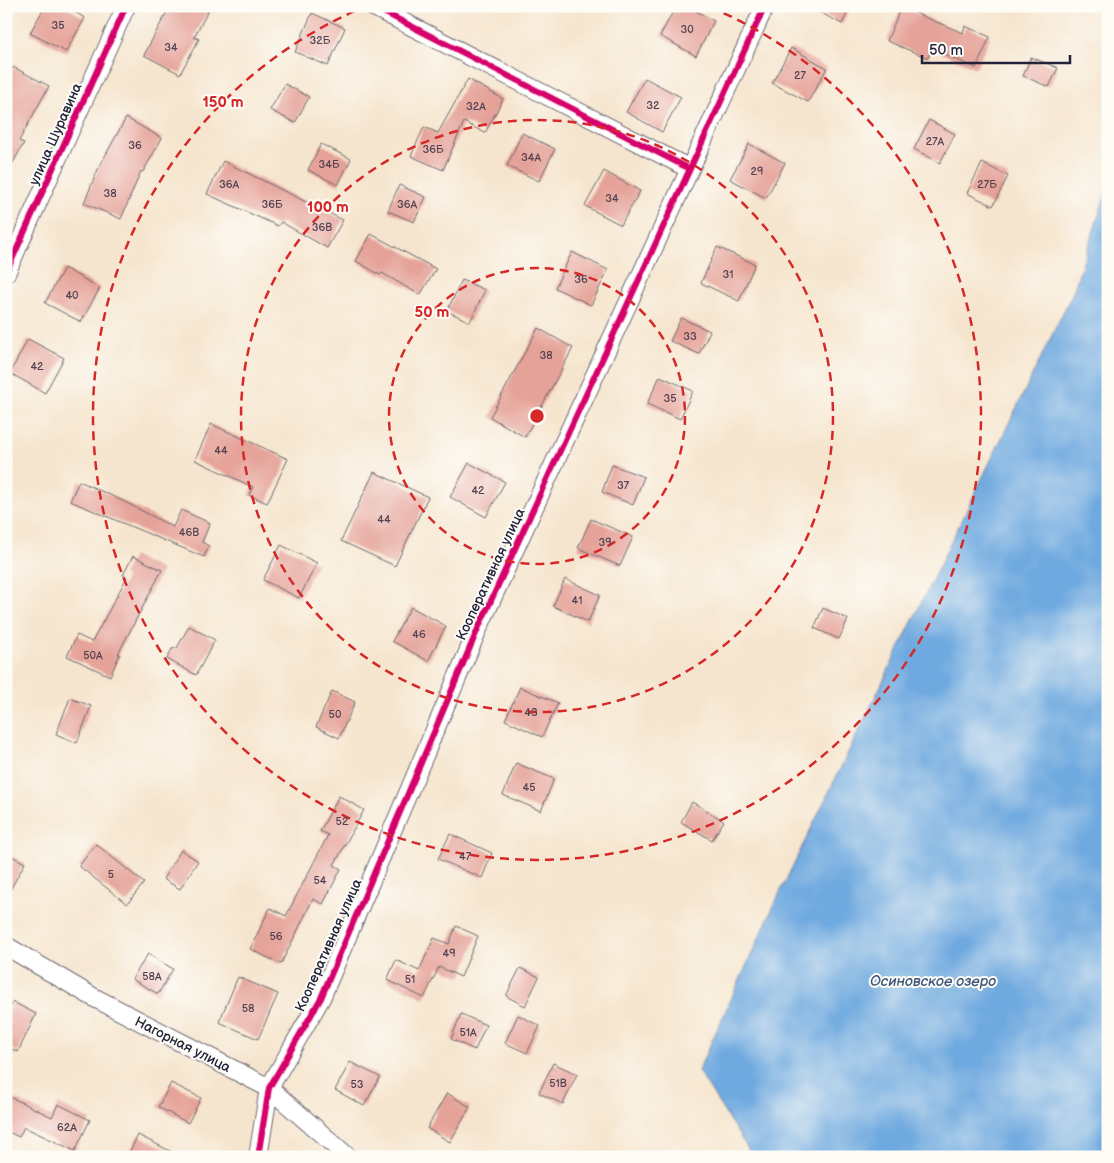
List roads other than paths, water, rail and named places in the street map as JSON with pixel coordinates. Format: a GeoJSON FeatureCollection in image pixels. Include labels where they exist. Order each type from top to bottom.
{"type":"FeatureCollection","features":[{"type":"Feature","properties":{"kind":"street","name":"улица Шуравина"},"geometry":{"type":"LineString","coordinates":[[6,273],[126,6]]}},
{"type":"Feature","properties":{"kind":"street"},"geometry":{"type":"LineString","coordinates":[[372,6],[690,169]]}},
{"type":"Feature","properties":{"kind":"street","name":"Кооперативная улица"},"geometry":{"type":"LineString","coordinates":[[258,1157],[269,1088],[321,998],[477,631],[765,6]]}},
{"type":"Feature","properties":{"kind":"street","name":"Нагорная улица"},"geometry":{"type":"LineString","coordinates":[[6,946],[93,997],[269,1088],[348,1157]]}},
{"type":"Feature","properties":{"kind":"water","name":"Осиновское озеро"},"geometry":{"type":"Polygon","coordinates":[[[1108,187],[1108,1157],[753,1157],[698,1071],[781,890],[1073,292],[1108,187]]]}}]}
